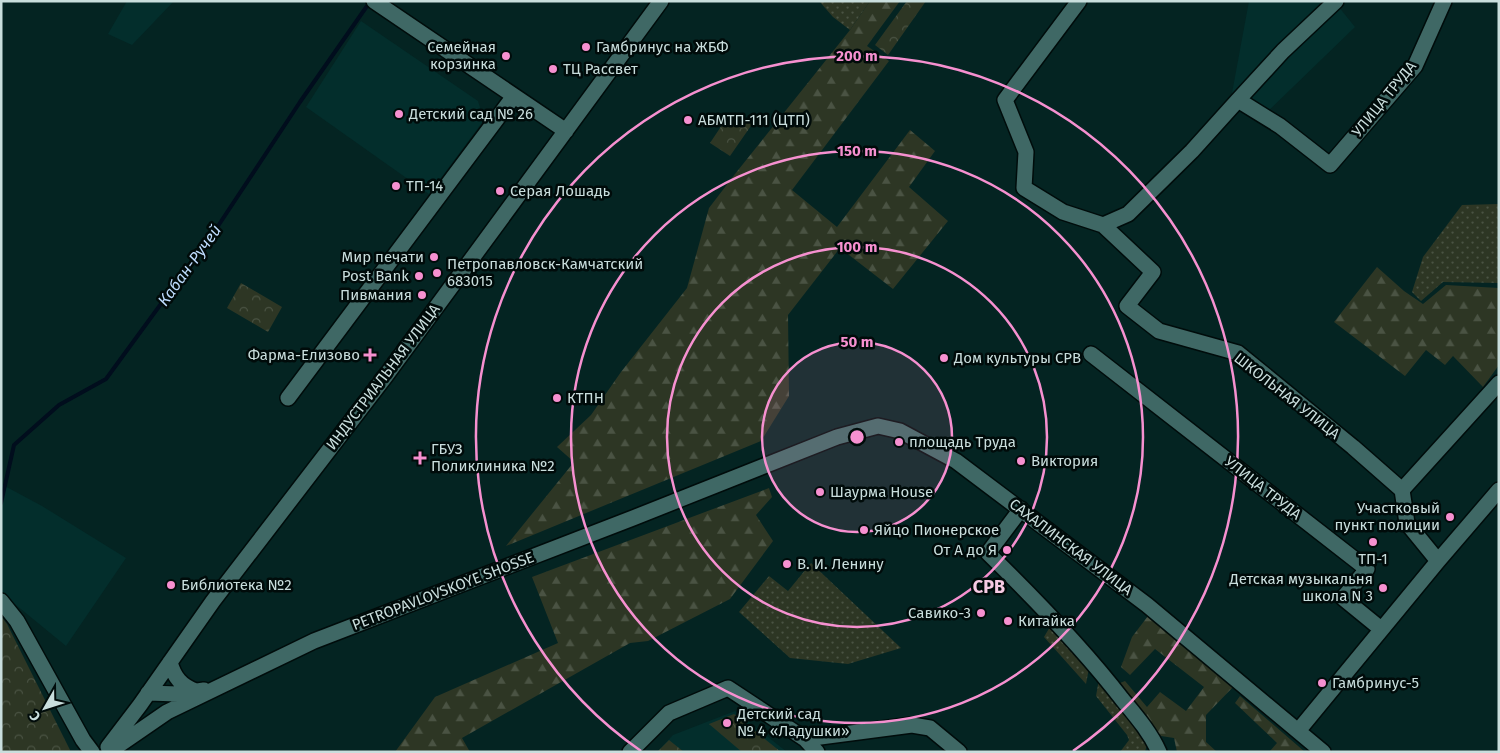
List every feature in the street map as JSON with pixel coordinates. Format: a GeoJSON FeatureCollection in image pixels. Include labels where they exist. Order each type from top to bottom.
{"type":"FeatureCollection","features":[{"type":"Feature","properties":{"kind":"street"},"geometry":{"type":"LineString","coordinates":[[374,1],[566,131]]}},
{"type":"Feature","properties":{"kind":"street","name":"ИНДУСТРИАЛЬНАЯ УЛИЦА"},"geometry":{"type":"LineString","coordinates":[[104,752],[144,699],[232,574],[385,378],[660,1]]}},
{"type":"Feature","properties":{"kind":"street","name":"ШКОЛЬНАЯ УЛИЦА"},"geometry":{"type":"LineString","coordinates":[[1078,1],[1005,100],[1026,152],[1024,188],[1063,212],[1103,225],[1153,272],[1127,306],[1159,331],[1238,353],[1353,447],[1402,490]]}},
{"type":"Feature","properties":{"kind":"street"},"geometry":{"type":"LineString","coordinates":[[1103,225],[1128,214],[1192,152],[1282,51],[1336,1]]}},
{"type":"Feature","properties":{"kind":"street","name":"УЛИЦА ТРУДА"},"geometry":{"type":"LineString","coordinates":[[1238,100],[1280,126],[1330,165],[1415,66],[1444,1]]}},
{"type":"Feature","properties":{"kind":"street"},"geometry":{"type":"LineString","coordinates":[[288,398],[514,96]]}},
{"type":"Feature","properties":{"kind":"street","name":"УЛИЦА ТРУДА"},"geometry":{"type":"LineString","coordinates":[[1091,354],[1367,569],[1343,598],[1381,629]]}},
{"type":"Feature","properties":{"kind":"street"},"geometry":{"type":"LineString","coordinates":[[1438,561],[1407,523],[1402,490],[1499,383]]}},
{"type":"Feature","properties":{"kind":"street","name":"САХАЛИНСКАЯ УЛИЦА"},"geometry":{"type":"LineString","coordinates":[[788,456],[837,436],[878,426],[900,431],[956,461],[1147,605],[1323,752]]}},
{"type":"Feature","properties":{"kind":"street","name":"PETROPAVLOVSKOYE SHOSSE"},"geometry":{"type":"LineString","coordinates":[[109,752],[167,712],[314,641],[788,456]]}},
{"type":"Feature","properties":{"kind":"street"},"geometry":{"type":"LineString","coordinates":[[1298,731],[1381,629],[1499,490]]}},
{"type":"Feature","properties":{"kind":"street"},"geometry":{"type":"LineString","coordinates":[[1021,509],[988,553],[1075,644],[1113,687],[1152,736],[1159,752]]}},
{"type":"Feature","properties":{"kind":"street"},"geometry":{"type":"LineString","coordinates":[[1,601],[16,622],[92,752]]}},
{"type":"Feature","properties":{"kind":"street"},"geometry":{"type":"LineString","coordinates":[[170,662],[172,672],[179,681],[187,688],[196,691]]}},
{"type":"Feature","properties":{"kind":"street"},"geometry":{"type":"LineString","coordinates":[[167,712],[157,713],[149,711],[144,699],[218,688]]}},
{"type":"Feature","properties":{"kind":"street"},"geometry":{"type":"LineString","coordinates":[[630,752],[669,713],[728,688],[805,739],[817,752]]}},
{"type":"Feature","properties":{"kind":"street"},"geometry":{"type":"LineString","coordinates":[[805,739],[912,725],[930,728],[959,752]]}},
{"type":"Feature","properties":{"kind":"shaded area"},"geometry":{"type":"Polygon","coordinates":[[[127,1],[174,1],[132,45],[108,34],[127,1]]]}},
{"type":"Feature","properties":{"kind":"shaded area"},"geometry":{"type":"Polygon","coordinates":[[[1249,1],[1334,1],[1355,27],[1266,113],[1232,93],[1249,1]]]}},
{"type":"Feature","properties":{"kind":"shaded area","name":"Детский сад № 26"},"geometry":{"type":"Polygon","coordinates":[[[361,21],[478,101],[484,120],[429,194],[306,107],[361,21]]]}},
{"type":"Feature","properties":{"kind":"shaded area"},"geometry":{"type":"Polygon","coordinates":[[[1,484],[42,506],[126,558],[66,646],[16,605],[1,597],[1,484]]]}},
{"type":"Feature","properties":{"kind":"shaded area","name":"Детский сад № 4 «Ладушки»"},"geometry":{"type":"Polygon","coordinates":[[[735,711],[787,752],[657,752],[673,735],[735,711]]]}},
{"type":"Feature","properties":{"kind":"green space"},"geometry":{"type":"Polygon","coordinates":[[[819,1],[870,1],[850,30],[833,17],[819,1]]]}},
{"type":"Feature","properties":{"kind":"green space"},"geometry":{"type":"Polygon","coordinates":[[[870,1],[900,1],[867,46],[889,61],[792,190],[837,227],[910,130],[935,151],[909,187],[948,221],[893,289],[840,248],[788,315],[789,396],[761,441],[506,546],[574,462],[557,447],[591,415],[621,372],[687,288],[709,208],[850,30],[870,1]]]}},
{"type":"Feature","properties":{"kind":"green space"},"geometry":{"type":"Polygon","coordinates":[[[907,1],[926,1],[888,55],[875,45],[907,1]]]}},
{"type":"Feature","properties":{"kind":"green space"},"geometry":{"type":"Polygon","coordinates":[[[726,119],[755,120],[730,156],[710,143],[726,119]]]}},
{"type":"Feature","properties":{"kind":"green space"},"geometry":{"type":"Polygon","coordinates":[[[1499,204],[1499,283],[1443,282],[1421,301],[1412,292],[1423,257],[1462,205],[1499,204]]]}},
{"type":"Feature","properties":{"kind":"green space"},"geometry":{"type":"Polygon","coordinates":[[[1377,267],[1404,291],[1423,304],[1446,285],[1499,288],[1499,365],[1483,387],[1453,356],[1445,365],[1426,350],[1405,376],[1334,322],[1377,267]]]}},
{"type":"Feature","properties":{"kind":"green space"},"geometry":{"type":"Polygon","coordinates":[[[241,283],[282,307],[268,332],[227,308],[241,283]]]}},
{"type":"Feature","properties":{"kind":"green space"},"geometry":{"type":"Polygon","coordinates":[[[769,488],[772,497],[756,515],[773,541],[730,599],[648,641],[630,643],[462,738],[470,752],[395,752],[435,697],[558,643],[532,577],[769,488]]]}},
{"type":"Feature","properties":{"kind":"green space"},"geometry":{"type":"Polygon","coordinates":[[[811,563],[901,648],[848,664],[790,658],[739,612],[769,576],[788,591],[811,563]]]}},
{"type":"Feature","properties":{"kind":"green space"},"geometry":{"type":"Polygon","coordinates":[[[1,616],[7,624],[70,750],[69,752],[1,752],[1,616]]]}},
{"type":"Feature","properties":{"kind":"green space"},"geometry":{"type":"Polygon","coordinates":[[[1148,616],[1235,685],[1206,715],[1206,742],[1217,752],[1177,752],[1174,738],[1161,736],[1118,688],[1120,683],[1125,681],[1147,707],[1160,692],[1186,711],[1204,687],[1155,649],[1130,675],[1121,667],[1132,637],[1148,616]]]}},
{"type":"Feature","properties":{"kind":"green space"},"geometry":{"type":"Polygon","coordinates":[[[1051,625],[1089,668],[1086,684],[1044,637],[1051,625]]]}},
{"type":"Feature","properties":{"kind":"green space"},"geometry":{"type":"Polygon","coordinates":[[[1099,679],[1144,734],[1147,744],[1145,752],[1120,752],[1129,740],[1096,696],[1099,679]]]}},
{"type":"Feature","properties":{"kind":"green space"},"geometry":{"type":"Polygon","coordinates":[[[1240,696],[1305,752],[1269,752],[1277,743],[1235,703],[1240,696]]]}},
{"type":"Feature","properties":{"kind":"green space"},"geometry":{"type":"Polygon","coordinates":[[[734,714],[781,752],[742,752],[709,724],[734,714]]]}},
{"type":"Feature","properties":{"kind":"green space"},"geometry":{"type":"Polygon","coordinates":[[[669,740],[684,752],[657,752],[669,740]]]}},
{"type":"Feature","properties":{"kind":"waterway","name":"Кабан-Ручей"},"geometry":{"type":"LineString","coordinates":[[1,503],[14,445],[59,405],[106,379],[218,226],[300,102],[367,6]]}},
{"type":"Feature","properties":{"kind":"place","name":"Гамбринус на ЖБФ"},"geometry":{"type":"Point","coordinates":[586,47]}},
{"type":"Feature","properties":{"kind":"place","name":"Семейная корзинка"},"geometry":{"type":"Point","coordinates":[506,56]}},
{"type":"Feature","properties":{"kind":"place","name":"ТЦ Рассвет"},"geometry":{"type":"Point","coordinates":[553,69]}},
{"type":"Feature","properties":{"kind":"place","name":"Детский сад № 26"},"geometry":{"type":"Point","coordinates":[399,114]}},
{"type":"Feature","properties":{"kind":"place","name":"АБМТП-111 (ЦТП)"},"geometry":{"type":"Point","coordinates":[688,120]}},
{"type":"Feature","properties":{"kind":"place","name":"ТП-14"},"geometry":{"type":"Point","coordinates":[396,186]}},
{"type":"Feature","properties":{"kind":"place","name":"Серая Лошадь"},"geometry":{"type":"Point","coordinates":[500,191]}},
{"type":"Feature","properties":{"kind":"place","name":"Мир печати"},"geometry":{"type":"Point","coordinates":[434,257]}},
{"type":"Feature","properties":{"kind":"place","name":"Петропавловск-Камчатский 683015"},"geometry":{"type":"Point","coordinates":[437,273]}},
{"type":"Feature","properties":{"kind":"place","name":"Post Bank"},"geometry":{"type":"Point","coordinates":[419,276]}},
{"type":"Feature","properties":{"kind":"place","name":"Пивмания"},"geometry":{"type":"Point","coordinates":[422,295]}},
{"type":"Feature","properties":{"kind":"place","name":"Фарма-Елизово"},"geometry":{"type":"Point","coordinates":[370,355]}},
{"type":"Feature","properties":{"kind":"place","name":"Дом культуры СРВ"},"geometry":{"type":"Point","coordinates":[944,358]}},
{"type":"Feature","properties":{"kind":"place","name":"КТПН"},"geometry":{"type":"Point","coordinates":[557,398]}},
{"type":"Feature","properties":{"kind":"place","name":"площадь Труда"},"geometry":{"type":"Point","coordinates":[899,442]}},
{"type":"Feature","properties":{"kind":"place","name":"ГБУЗ Поликлиника №2"},"geometry":{"type":"Point","coordinates":[420,458]}},
{"type":"Feature","properties":{"kind":"place","name":"Виктория"},"geometry":{"type":"Point","coordinates":[1021,461]}},
{"type":"Feature","properties":{"kind":"place","name":"Шаурма House"},"geometry":{"type":"Point","coordinates":[820,492]}},
{"type":"Feature","properties":{"kind":"place","name":"Участковый пункт полиции"},"geometry":{"type":"Point","coordinates":[1450,517]}},
{"type":"Feature","properties":{"kind":"place","name":"Яйцо Пионерское"},"geometry":{"type":"Point","coordinates":[864,530]}},
{"type":"Feature","properties":{"kind":"place","name":"ТП-1"},"geometry":{"type":"Point","coordinates":[1373,542]}},
{"type":"Feature","properties":{"kind":"place","name":"От А до Я"},"geometry":{"type":"Point","coordinates":[1007,550]}},
{"type":"Feature","properties":{"kind":"place","name":"В. И. Ленину"},"geometry":{"type":"Point","coordinates":[787,564]}},
{"type":"Feature","properties":{"kind":"place","name":"Библиотека №2"},"geometry":{"type":"Point","coordinates":[171,585]}},
{"type":"Feature","properties":{"kind":"place","name":"Детская музыкальня школа N 3"},"geometry":{"type":"Point","coordinates":[1383,588]}},
{"type":"Feature","properties":{"kind":"place","name":"Савико-3"},"geometry":{"type":"Point","coordinates":[981,613]}},
{"type":"Feature","properties":{"kind":"place","name":"Китайка"},"geometry":{"type":"Point","coordinates":[1008,621]}},
{"type":"Feature","properties":{"kind":"place","name":"Гамбринус-5"},"geometry":{"type":"Point","coordinates":[1322,683]}},
{"type":"Feature","properties":{"kind":"place","name":"Детский сад № 4 «Ладушки»"},"geometry":{"type":"Point","coordinates":[727,723]}},
{"type":"Feature","properties":{"kind":"district","name":"СРВ"},"geometry":{"type":"Point","coordinates":[989,587]}}]}
